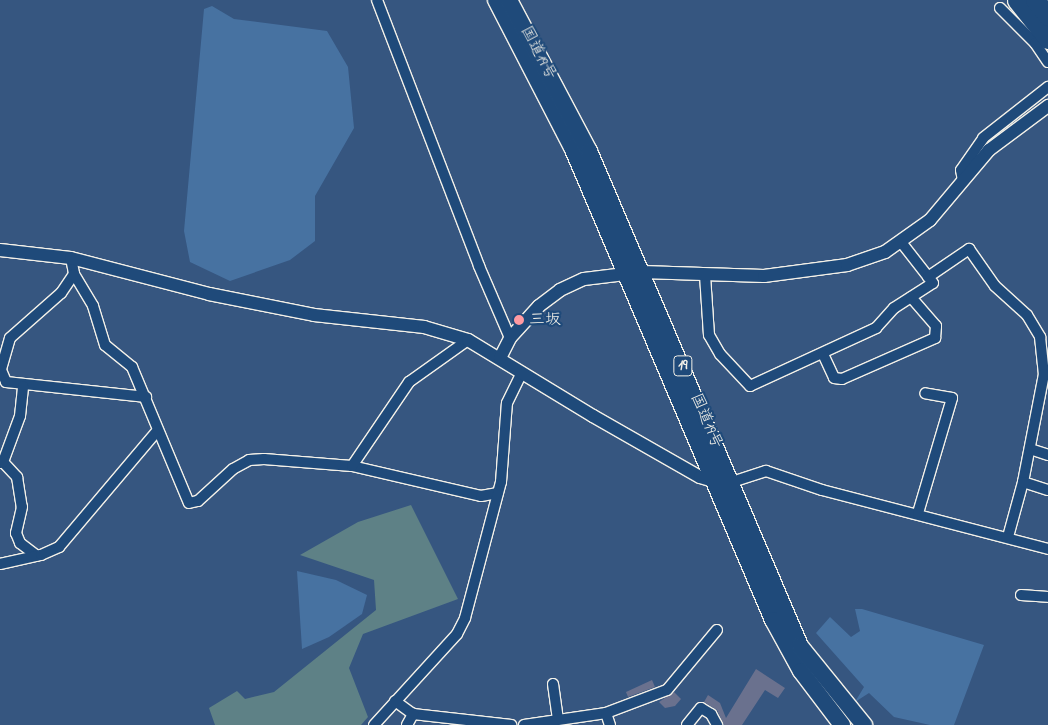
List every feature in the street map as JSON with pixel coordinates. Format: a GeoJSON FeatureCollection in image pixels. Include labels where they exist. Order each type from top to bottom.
{"type":"FeatureCollection","features":[{"type":"Feature","properties":{"kind":"highway","name":"国道19号"},"geometry":{"type":"LineString","coordinates":[[496,0],[572,147],[624,273],[781,636],[801,671],[840,720],[864,725]]}},
{"type":"Feature","properties":{"kind":"highway","name":"国道19号"},"geometry":{"type":"LineString","coordinates":[[509,0],[589,152],[732,482],[776,594],[800,646],[840,720]]}},
{"type":"Feature","properties":{"kind":"highway"},"geometry":{"type":"LineString","coordinates":[[1017,0],[1048,39]]}},
{"type":"Feature","properties":{"kind":"highway"},"geometry":{"type":"LineString","coordinates":[[1035,0],[1048,16]]}},
{"type":"Feature","properties":{"kind":"street"},"geometry":{"type":"LineString","coordinates":[[378,0],[479,266],[510,338]]}},
{"type":"Feature","properties":{"kind":"street"},"geometry":{"type":"LineString","coordinates":[[1000,8],[1036,43],[1048,62]]}},
{"type":"Feature","properties":{"kind":"street"},"geometry":{"type":"LineString","coordinates":[[963,181],[961,170],[983,138],[1048,87]]}},
{"type":"Feature","properties":{"kind":"street"},"geometry":{"type":"LineString","coordinates":[[500,358],[510,338],[539,306],[560,290],[584,279],[642,272],[764,276],[847,265],[885,252],[930,220],[990,150],[1048,106]]}},
{"type":"Feature","properties":{"kind":"street"},"geometry":{"type":"LineString","coordinates":[[704,275],[708,335],[720,354],[750,386],[876,328],[894,308],[933,283],[901,242]]}},
{"type":"Feature","properties":{"kind":"street"},"geometry":{"type":"LineString","coordinates":[[928,277],[969,248],[996,286],[1021,307],[1036,329],[1044,353],[1044,374],[1030,449],[1008,537]]}},
{"type":"Feature","properties":{"kind":"street"},"geometry":{"type":"LineString","coordinates":[[0,250],[71,258],[209,294],[314,315],[424,327],[468,340],[700,478],[714,481]]}},
{"type":"Feature","properties":{"kind":"street"},"geometry":{"type":"LineString","coordinates":[[71,258],[74,274],[94,306],[106,344],[132,367],[189,503],[198,501],[233,469],[249,460],[352,466],[481,496],[498,493]]}},
{"type":"Feature","properties":{"kind":"street"},"geometry":{"type":"LineString","coordinates":[[74,274],[61,294],[10,338],[1,370],[6,382],[23,386],[146,397]]}},
{"type":"Feature","properties":{"kind":"street"},"geometry":{"type":"LineString","coordinates":[[823,354],[834,378],[842,379],[935,338],[936,326],[911,297]]}},
{"type":"Feature","properties":{"kind":"street"},"geometry":{"type":"LineString","coordinates":[[352,466],[409,382],[468,340]]}},
{"type":"Feature","properties":{"kind":"street"},"geometry":{"type":"LineString","coordinates":[[374,725],[457,634],[465,618],[498,493],[503,423],[513,388],[522,372]]}},
{"type":"Feature","properties":{"kind":"street"},"geometry":{"type":"LineString","coordinates":[[23,386],[20,416],[2,462],[17,477],[22,507],[16,533],[20,542],[38,556]]}},
{"type":"Feature","properties":{"kind":"street"},"geometry":{"type":"LineString","coordinates":[[918,513],[952,398],[925,393]]}},
{"type":"Feature","properties":{"kind":"street"},"geometry":{"type":"LineString","coordinates":[[0,564],[38,556],[59,546],[73,534],[115,478],[158,431]]}},
{"type":"Feature","properties":{"kind":"street"},"geometry":{"type":"LineString","coordinates":[[1030,449],[1048,455]]}},
{"type":"Feature","properties":{"kind":"street"},"geometry":{"type":"LineString","coordinates":[[732,482],[766,471],[822,490],[918,513],[1048,549]]}},
{"type":"Feature","properties":{"kind":"street"},"geometry":{"type":"LineString","coordinates":[[1023,482],[1048,490]]}},
{"type":"Feature","properties":{"kind":"street"},"geometry":{"type":"LineString","coordinates":[[1021,595],[1048,597]]}},
{"type":"Feature","properties":{"kind":"street"},"geometry":{"type":"LineString","coordinates":[[524,725],[606,713],[667,690],[717,630]]}},
{"type":"Feature","properties":{"kind":"street"},"geometry":{"type":"LineString","coordinates":[[553,684],[558,720]]}},
{"type":"Feature","properties":{"kind":"street"},"geometry":{"type":"LineString","coordinates":[[395,701],[413,714],[511,725]]}},
{"type":"Feature","properties":{"kind":"street"},"geometry":{"type":"LineString","coordinates":[[687,725],[701,708],[711,714],[717,725]]}},
{"type":"Feature","properties":{"kind":"street"},"geometry":{"type":"LineString","coordinates":[[606,713],[610,725]]}},
{"type":"Feature","properties":{"kind":"street"},"geometry":{"type":"LineString","coordinates":[[407,725],[413,714]]}},
{"type":"Feature","properties":{"kind":"green space"},"geometry":{"type":"Polygon","coordinates":[[[411,505],[458,599],[363,634],[349,668],[368,717],[361,725],[215,725],[209,708],[237,691],[245,699],[274,692],[376,610],[374,580],[300,555],[358,522],[411,505]]]}},
{"type":"Feature","properties":{"kind":"water"},"geometry":{"type":"Polygon","coordinates":[[[212,6],[234,19],[327,31],[348,67],[354,128],[315,196],[315,241],[290,260],[230,281],[190,262],[184,231],[204,9],[212,6]]]}},
{"type":"Feature","properties":{"kind":"water"},"geometry":{"type":"Polygon","coordinates":[[[297,571],[336,580],[367,595],[362,614],[329,637],[302,649],[297,571]]]}},
{"type":"Feature","properties":{"kind":"water"},"geometry":{"type":"Polygon","coordinates":[[[855,609],[862,609],[984,645],[954,725],[930,725],[894,717],[869,693],[855,702],[864,687],[816,633],[830,617],[851,637],[860,631],[855,609]]]}},
{"type":"Feature","properties":{"kind":"building"},"geometry":{"type":"Polygon","coordinates":[[[756,669],[785,688],[778,698],[765,690],[742,725],[724,725],[717,710],[704,702],[708,695],[720,703],[726,718],[756,669]]]}},
{"type":"Feature","properties":{"kind":"building"},"geometry":{"type":"Polygon","coordinates":[[[652,680],[655,687],[628,697],[626,692],[652,680]]]}},
{"type":"Feature","properties":{"kind":"building"},"geometry":{"type":"Polygon","coordinates":[[[674,692],[681,699],[675,706],[665,708],[659,702],[674,692]]]}},
{"type":"Feature","properties":{"kind":"place","name":"三坂"},"geometry":{"type":"Point","coordinates":[519,320]}}]}
